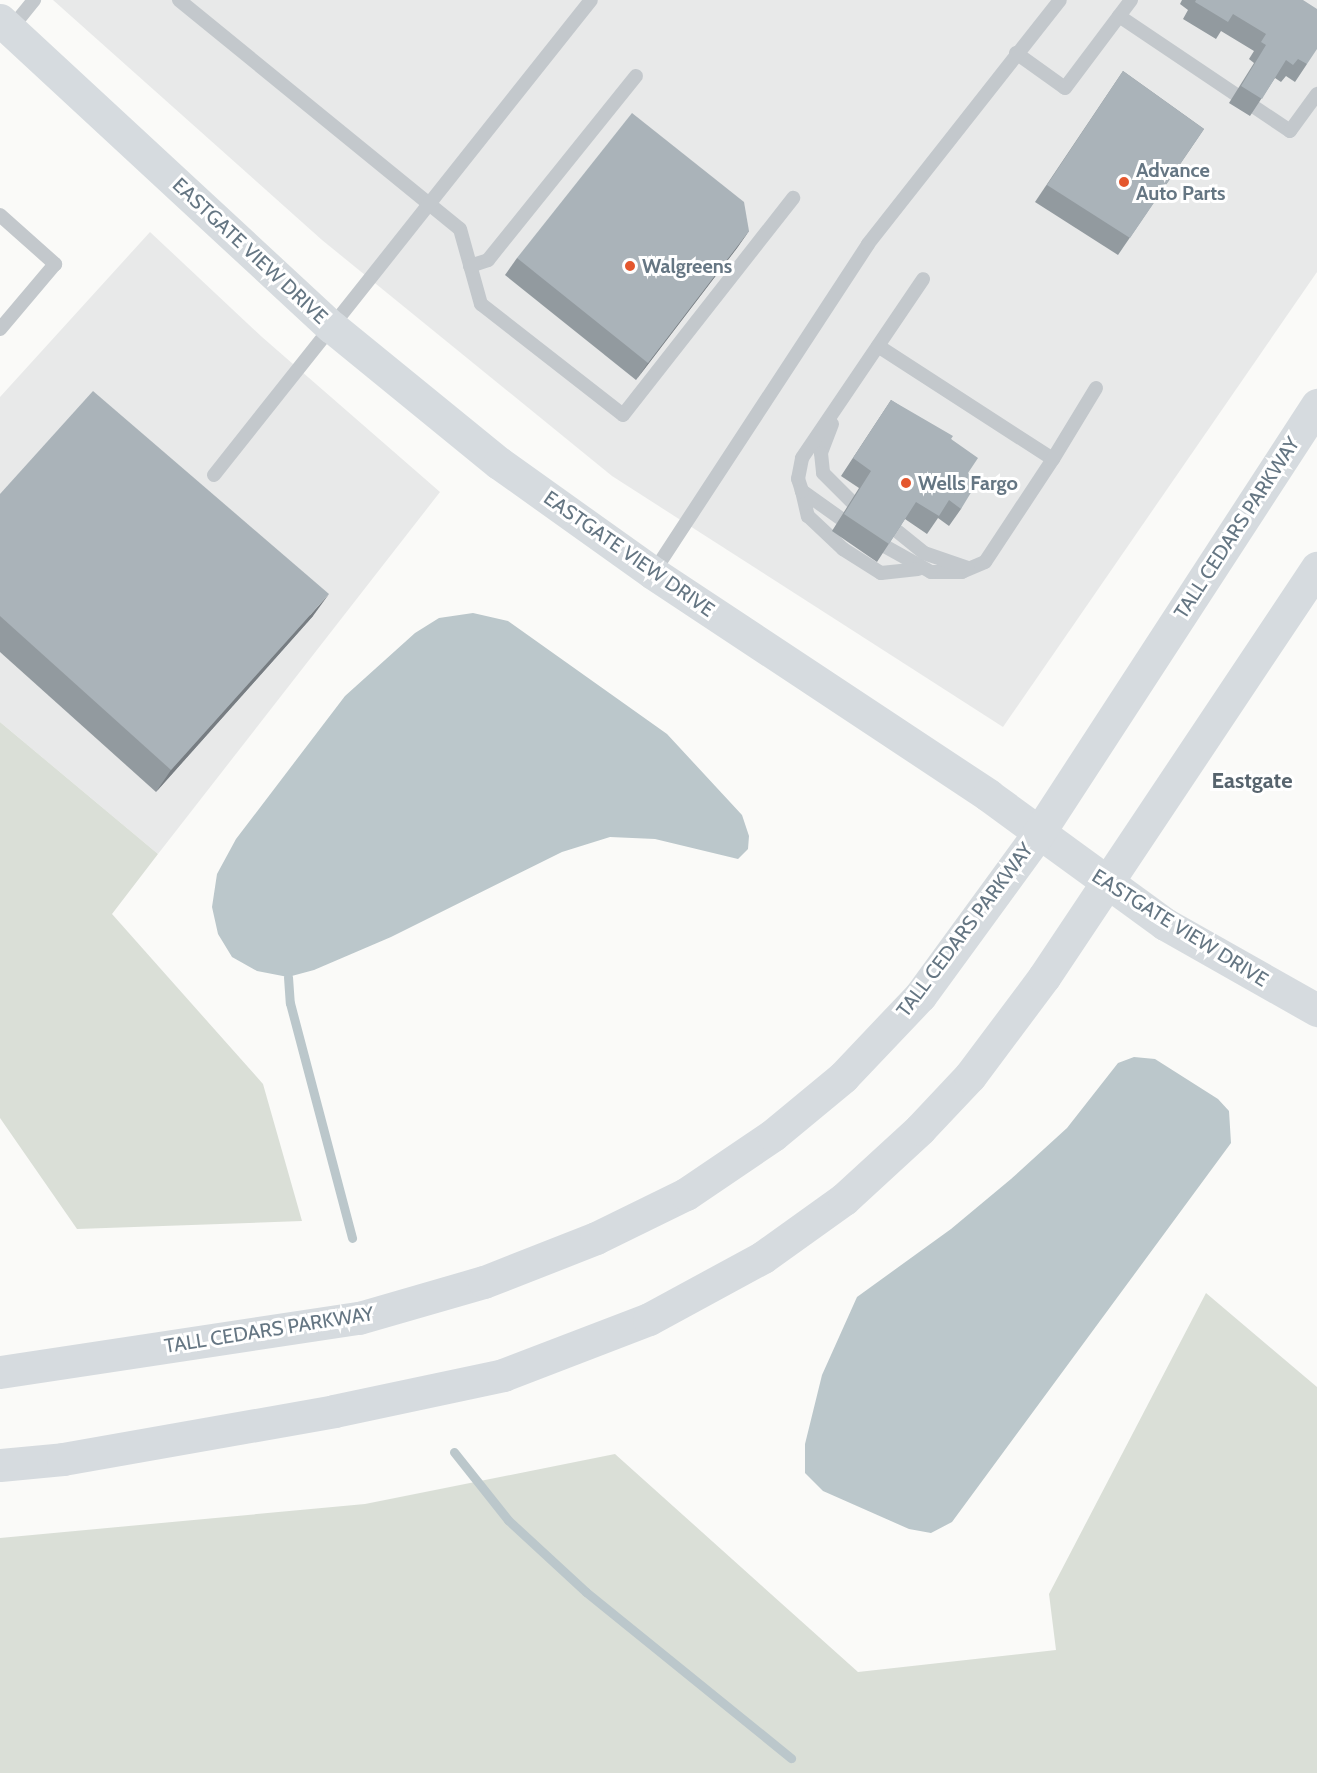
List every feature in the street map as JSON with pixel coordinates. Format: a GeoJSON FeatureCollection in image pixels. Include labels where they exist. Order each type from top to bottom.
{"type":"FeatureCollection","features":[{"type":"Feature","properties":{"kind":"main road","name":"EASTGATE VIEW DRIVE"},"geometry":{"type":"LineString","coordinates":[[3,30],[332,327],[499,464],[653,573],[988,795],[1107,885],[1166,924],[1317,1010]]}},
{"type":"Feature","properties":{"kind":"main road","name":"TALL CEDARS PARKWAY"},"geometry":{"type":"LineString","coordinates":[[0,1371],[359,1318],[484,1282],[596,1238],[686,1194],[773,1135],[843,1077],[920,996],[1038,834],[1317,405]]}},
{"type":"Feature","properties":{"kind":"main road"},"geometry":{"type":"LineString","coordinates":[[0,1466],[63,1459],[334,1411],[502,1376],[649,1319],[763,1257],[843,1199],[920,1129],[977,1067],[1107,885],[1317,568]]}},
{"type":"Feature","properties":{"kind":"lane"},"geometry":{"type":"LineString","coordinates":[[3,30],[34,0]]}},
{"type":"Feature","properties":{"kind":"lane"},"geometry":{"type":"LineString","coordinates":[[179,0],[431,202],[460,229],[481,304],[623,415],[793,198]]}},
{"type":"Feature","properties":{"kind":"lane"},"geometry":{"type":"LineString","coordinates":[[214,475],[591,0]]}},
{"type":"Feature","properties":{"kind":"lane"},"geometry":{"type":"LineString","coordinates":[[653,573],[867,244],[1060,0]]}},
{"type":"Feature","properties":{"kind":"lane"},"geometry":{"type":"LineString","coordinates":[[1016,53],[1065,88],[1131,0]]}},
{"type":"Feature","properties":{"kind":"lane"},"geometry":{"type":"LineString","coordinates":[[1119,16],[1290,131],[1317,94]]}},
{"type":"Feature","properties":{"kind":"lane"},"geometry":{"type":"LineString","coordinates":[[470,266],[488,260],[636,76]]}},
{"type":"Feature","properties":{"kind":"lane"},"geometry":{"type":"LineString","coordinates":[[0,215],[55,264],[0,329]]}},
{"type":"Feature","properties":{"kind":"lane"},"geometry":{"type":"LineString","coordinates":[[922,279],[802,458],[798,479],[808,516],[843,549],[881,573],[918,569],[942,573],[969,569],[985,562],[1053,459],[1096,388]]}},
{"type":"Feature","properties":{"kind":"lane"},"geometry":{"type":"LineString","coordinates":[[878,346],[1053,459]]}},
{"type":"Feature","properties":{"kind":"lane"},"geometry":{"type":"LineString","coordinates":[[838,405],[821,453],[823,473],[851,501]]}},
{"type":"Feature","properties":{"kind":"lane"},"geometry":{"type":"LineString","coordinates":[[802,491],[840,518]]}},
{"type":"Feature","properties":{"kind":"lane"},"geometry":{"type":"LineString","coordinates":[[897,531],[924,553],[969,569]]}},
{"type":"Feature","properties":{"kind":"lane"},"geometry":{"type":"LineString","coordinates":[[886,547],[918,569]]}},
{"type":"Feature","properties":{"kind":"shaded area"},"geometry":{"type":"Polygon","coordinates":[[[53,0],[1317,0],[1317,272],[1003,727],[612,476],[322,240],[53,0]]]}},
{"type":"Feature","properties":{"kind":"shaded area"},"geometry":{"type":"Polygon","coordinates":[[[150,232],[262,337],[440,492],[158,854],[0,722],[0,397],[150,232]]]}},
{"type":"Feature","properties":{"kind":"shaded area"},"geometry":{"type":"Polygon","coordinates":[[[473,613],[508,621],[667,734],[742,815],[749,836],[748,849],[738,859],[655,839],[610,837],[562,852],[391,937],[314,970],[288,977],[257,971],[232,957],[218,934],[212,907],[217,874],[236,839],[345,696],[415,633],[439,618],[473,613]]]}},
{"type":"Feature","properties":{"kind":"shaded area"},"geometry":{"type":"Polygon","coordinates":[[[0,722],[158,854],[112,914],[263,1084],[302,1221],[77,1229],[0,1118],[0,722]]]}},
{"type":"Feature","properties":{"kind":"shaded area"},"geometry":{"type":"Polygon","coordinates":[[[1134,1057],[1155,1059],[1218,1099],[1229,1111],[1231,1143],[952,1522],[931,1533],[909,1529],[823,1491],[805,1473],[805,1444],[822,1375],[857,1297],[951,1229],[1011,1179],[1067,1128],[1118,1063],[1134,1057]]]}},
{"type":"Feature","properties":{"kind":"shaded area"},"geometry":{"type":"Polygon","coordinates":[[[1206,1293],[1317,1387],[1317,1773],[0,1773],[0,1538],[365,1504],[615,1454],[858,1672],[1056,1650],[1049,1594],[1206,1293]]]}},
{"type":"Feature","properties":{"kind":"building"},"geometry":{"type":"Polygon","coordinates":[[[1196,0],[1303,0],[1317,9],[1317,49],[1307,64],[1298,59],[1293,65],[1286,60],[1262,99],[1241,86],[1266,45],[1261,42],[1266,34],[1233,14],[1228,22],[1195,2],[1196,0]]]}},
{"type":"Feature","properties":{"kind":"building"},"geometry":{"type":"Polygon","coordinates":[[[1123,71],[1204,129],[1130,238],[1047,185],[1123,71]]]}},
{"type":"Feature","properties":{"kind":"building"},"geometry":{"type":"Polygon","coordinates":[[[632,113],[744,202],[749,231],[648,363],[517,258],[632,113]]]}},
{"type":"Feature","properties":{"kind":"building"},"geometry":{"type":"Polygon","coordinates":[[[93,391],[329,594],[171,770],[0,616],[0,494],[93,391]]]}},
{"type":"Feature","properties":{"kind":"building"},"geometry":{"type":"Polygon","coordinates":[[[891,400],[953,436],[951,439],[978,458],[968,473],[978,481],[961,509],[949,500],[939,516],[916,502],[889,544],[844,514],[871,471],[853,458],[891,400]]]}},
{"type":"Feature","properties":{"kind":"waterway"},"geometry":{"type":"LineString","coordinates":[[288,977],[290,1003],[352,1238]]}},
{"type":"Feature","properties":{"kind":"waterway"},"geometry":{"type":"LineString","coordinates":[[454,1452],[508,1520],[586,1592],[791,1758]]}},
{"type":"Feature","properties":{"kind":"place","name":"Advance Auto Parts"},"geometry":{"type":"Point","coordinates":[1124,182]}},
{"type":"Feature","properties":{"kind":"place","name":"Walgreens"},"geometry":{"type":"Point","coordinates":[630,266]}},
{"type":"Feature","properties":{"kind":"place","name":"Wells Fargo"},"geometry":{"type":"Point","coordinates":[906,483]}},
{"type":"Feature","properties":{"kind":"district","name":"Eastgate"},"geometry":{"type":"Point","coordinates":[1252,781]}}]}
